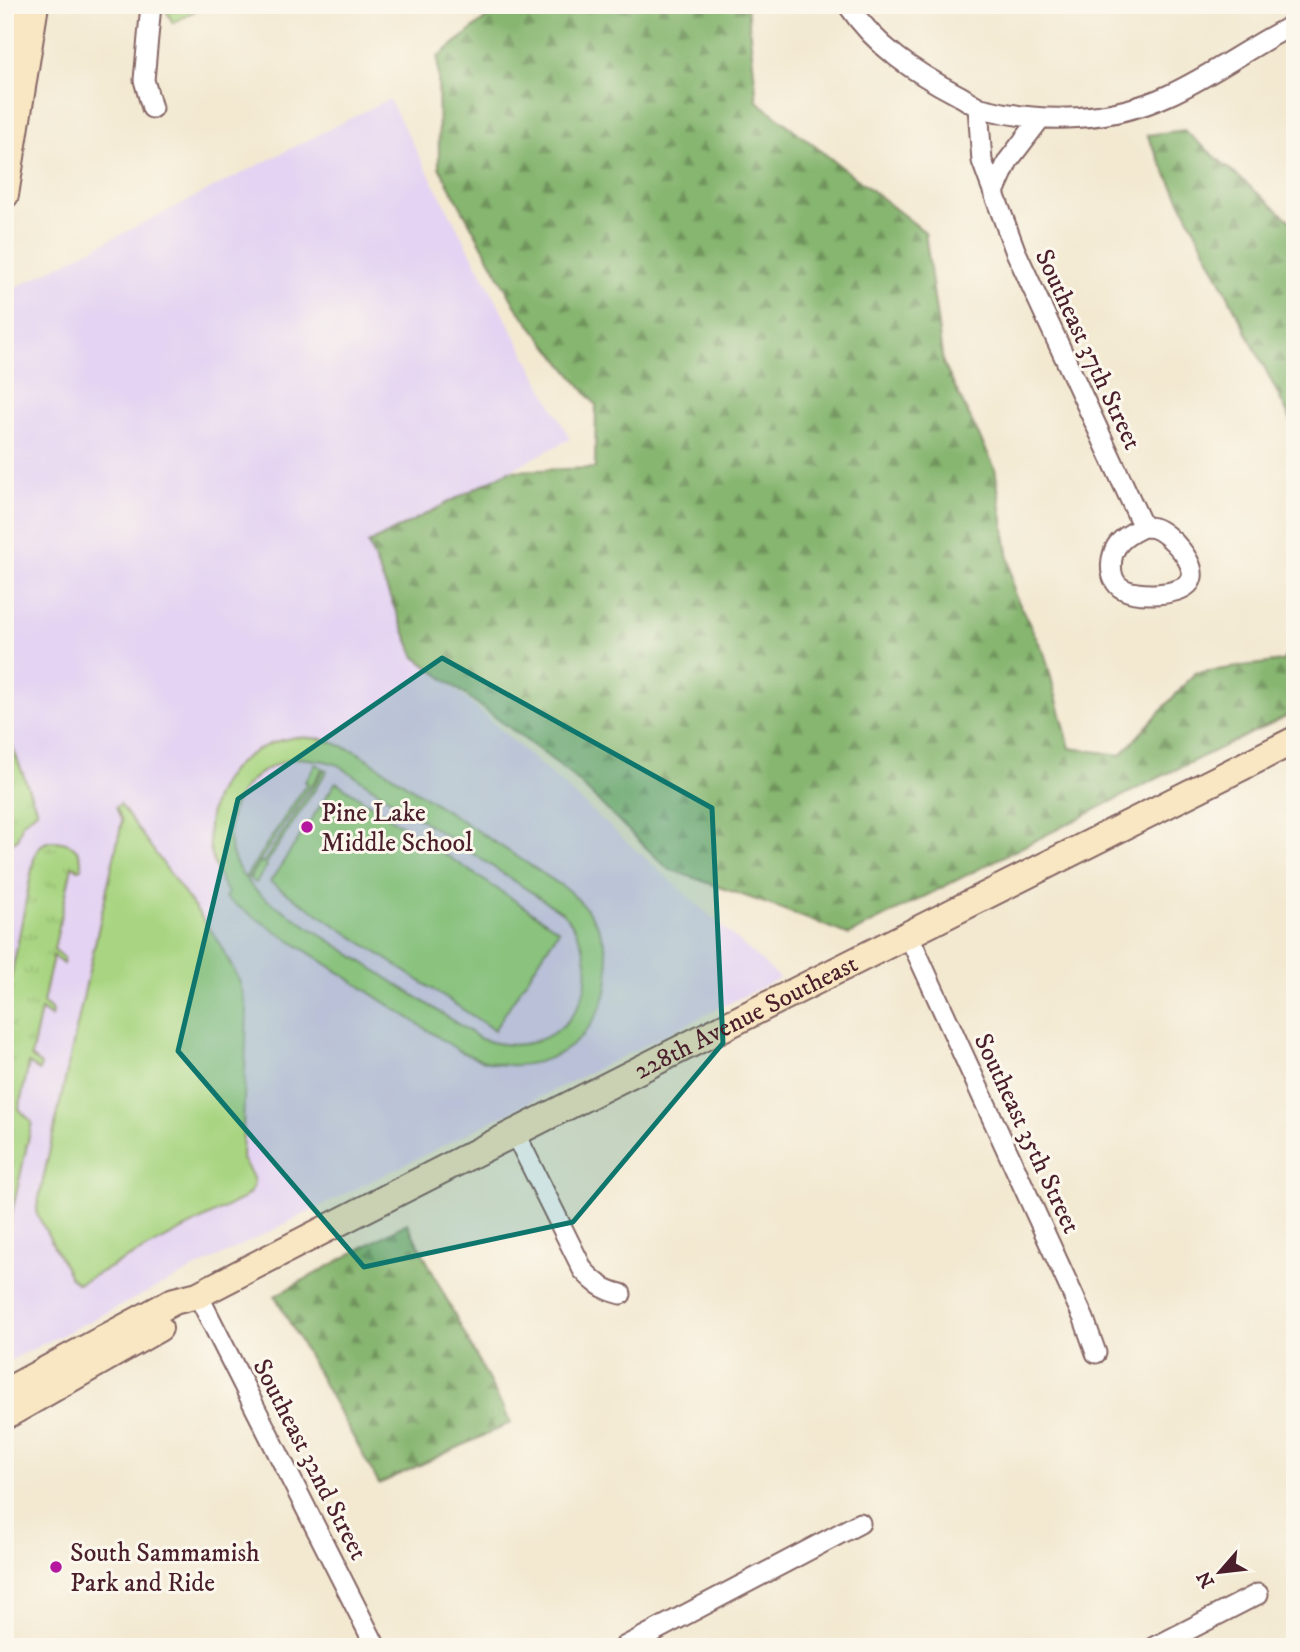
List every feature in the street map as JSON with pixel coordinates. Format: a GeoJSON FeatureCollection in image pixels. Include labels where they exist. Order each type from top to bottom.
{"type":"FeatureCollection","features":[{"type":"Feature","properties":{"kind":"main road"},"geometry":{"type":"LineString","coordinates":[[5,80],[16,5]]}},
{"type":"Feature","properties":{"kind":"main road"},"geometry":{"type":"LineString","coordinates":[[5,195],[35,5]]}},
{"type":"Feature","properties":{"kind":"main road","name":"228th Avenue Southeast"},"geometry":{"type":"LineString","coordinates":[[5,1392],[174,1301],[198,1295],[514,1131],[909,936],[1295,740]]}},
{"type":"Feature","properties":{"kind":"main road","name":"228th Avenue Southeast"},"geometry":{"type":"LineString","coordinates":[[5,1416],[184,1314],[198,1295]]}},
{"type":"Feature","properties":{"kind":"street"},"geometry":{"type":"LineString","coordinates":[[151,5],[144,80],[152,108]]}},
{"type":"Feature","properties":{"kind":"street"},"geometry":{"type":"LineString","coordinates":[[848,5],[897,60],[930,81],[978,107],[1040,119],[1110,113],[1168,96],[1295,24]]}},
{"type":"Feature","properties":{"kind":"street","name":"Southeast 37th Street"},"geometry":{"type":"LineString","coordinates":[[978,107],[982,161],[995,190],[1015,250],[1143,527]]}},
{"type":"Feature","properties":{"kind":"street"},"geometry":{"type":"LineString","coordinates":[[995,190],[1008,161],[1040,119]]}},
{"type":"Feature","properties":{"kind":"street","name":"Southeast 35th Street"},"geometry":{"type":"LineString","coordinates":[[909,936],[1084,1319],[1096,1353]]}},
{"type":"Feature","properties":{"kind":"street"},"geometry":{"type":"LineString","coordinates":[[514,1131],[583,1270],[594,1283],[621,1294]]}},
{"type":"Feature","properties":{"kind":"street","name":"Southeast 32nd Street"},"geometry":{"type":"LineString","coordinates":[[198,1295],[376,1647]]}},
{"type":"Feature","properties":{"kind":"street"},"geometry":{"type":"LineString","coordinates":[[624,1647],[860,1523]]}},
{"type":"Feature","properties":{"kind":"street"},"geometry":{"type":"LineString","coordinates":[[1155,1647],[1258,1594]]}},
{"type":"Feature","properties":{"kind":"highlighted area"},"geometry":{"type":"Polygon","coordinates":[[[442,658],[712,808],[723,1043],[573,1222],[364,1267],[178,1051],[238,799],[442,658]]]}},
{"type":"Feature","properties":{"kind":"shaded area","name":"Pine Lake Middle School"},"geometry":{"type":"Polygon","coordinates":[[[389,99],[570,439],[369,544],[439,675],[780,978],[5,1363],[7,292],[389,99]]]}},
{"type":"Feature","properties":{"kind":"green space"},"geometry":{"type":"Polygon","coordinates":[[[179,5],[205,5],[173,23],[167,12],[179,5]]]}},
{"type":"Feature","properties":{"kind":"green space"},"geometry":{"type":"Polygon","coordinates":[[[502,5],[747,5],[757,101],[925,232],[943,363],[995,468],[1014,593],[1045,655],[1070,748],[1121,755],[1195,673],[1282,661],[1295,646],[1295,712],[1150,782],[849,935],[668,869],[567,771],[415,657],[368,544],[509,471],[595,468],[596,405],[516,307],[439,167],[438,57],[502,5]]]}},
{"type":"Feature","properties":{"kind":"green space"},"geometry":{"type":"Polygon","coordinates":[[[1184,130],[1295,225],[1295,428],[1147,135],[1184,130]]]}},
{"type":"Feature","properties":{"kind":"green space"},"geometry":{"type":"Polygon","coordinates":[[[5,727],[37,811],[23,822],[17,840],[5,844],[5,727]]]}},
{"type":"Feature","properties":{"kind":"green space"},"geometry":{"type":"Polygon","coordinates":[[[296,737],[323,739],[355,751],[565,888],[594,920],[607,956],[606,991],[593,1022],[569,1047],[537,1062],[500,1064],[458,1050],[225,898],[228,893],[215,868],[209,842],[210,818],[216,795],[228,774],[246,757],[269,744],[296,737]],[[299,758],[273,766],[253,779],[239,796],[231,816],[229,838],[234,859],[246,880],[266,899],[481,1039],[511,1045],[537,1041],[559,1029],[575,1011],[584,989],[586,964],[580,938],[563,913],[338,765],[299,758]]]}},
{"type":"Feature","properties":{"kind":"green space"},"geometry":{"type":"Polygon","coordinates":[[[316,764],[323,768],[248,878],[246,876],[307,783],[305,781],[316,764]]]}},
{"type":"Feature","properties":{"kind":"green space"},"geometry":{"type":"Polygon","coordinates":[[[324,769],[327,771],[256,883],[249,879],[261,861],[263,863],[324,769]]]}},
{"type":"Feature","properties":{"kind":"green space"},"geometry":{"type":"Polygon","coordinates":[[[336,782],[559,930],[494,1030],[270,882],[336,782]]]}},
{"type":"Feature","properties":{"kind":"green space"},"geometry":{"type":"Polygon","coordinates":[[[120,804],[217,939],[239,980],[247,1009],[242,1159],[254,1184],[244,1198],[78,1284],[70,1277],[36,1212],[122,821],[116,807],[120,804]]]}},
{"type":"Feature","properties":{"kind":"green space"},"geometry":{"type":"Polygon","coordinates":[[[50,841],[69,844],[77,850],[81,868],[72,866],[54,949],[64,958],[63,964],[53,956],[43,1003],[52,1011],[51,1017],[41,1010],[31,1057],[41,1065],[39,1071],[29,1063],[19,1109],[32,1122],[5,1245],[5,1009],[34,859],[39,847],[50,841]]]}},
{"type":"Feature","properties":{"kind":"green space"},"geometry":{"type":"Polygon","coordinates":[[[407,1223],[511,1423],[379,1484],[275,1296],[407,1223]]]}},
{"type":"Feature","properties":{"kind":"place","name":"Pine Lake Middle School"},"geometry":{"type":"Point","coordinates":[307,827]}},
{"type":"Feature","properties":{"kind":"place","name":"South Sammamish Park and Ride"},"geometry":{"type":"Point","coordinates":[56,1567]}}]}
